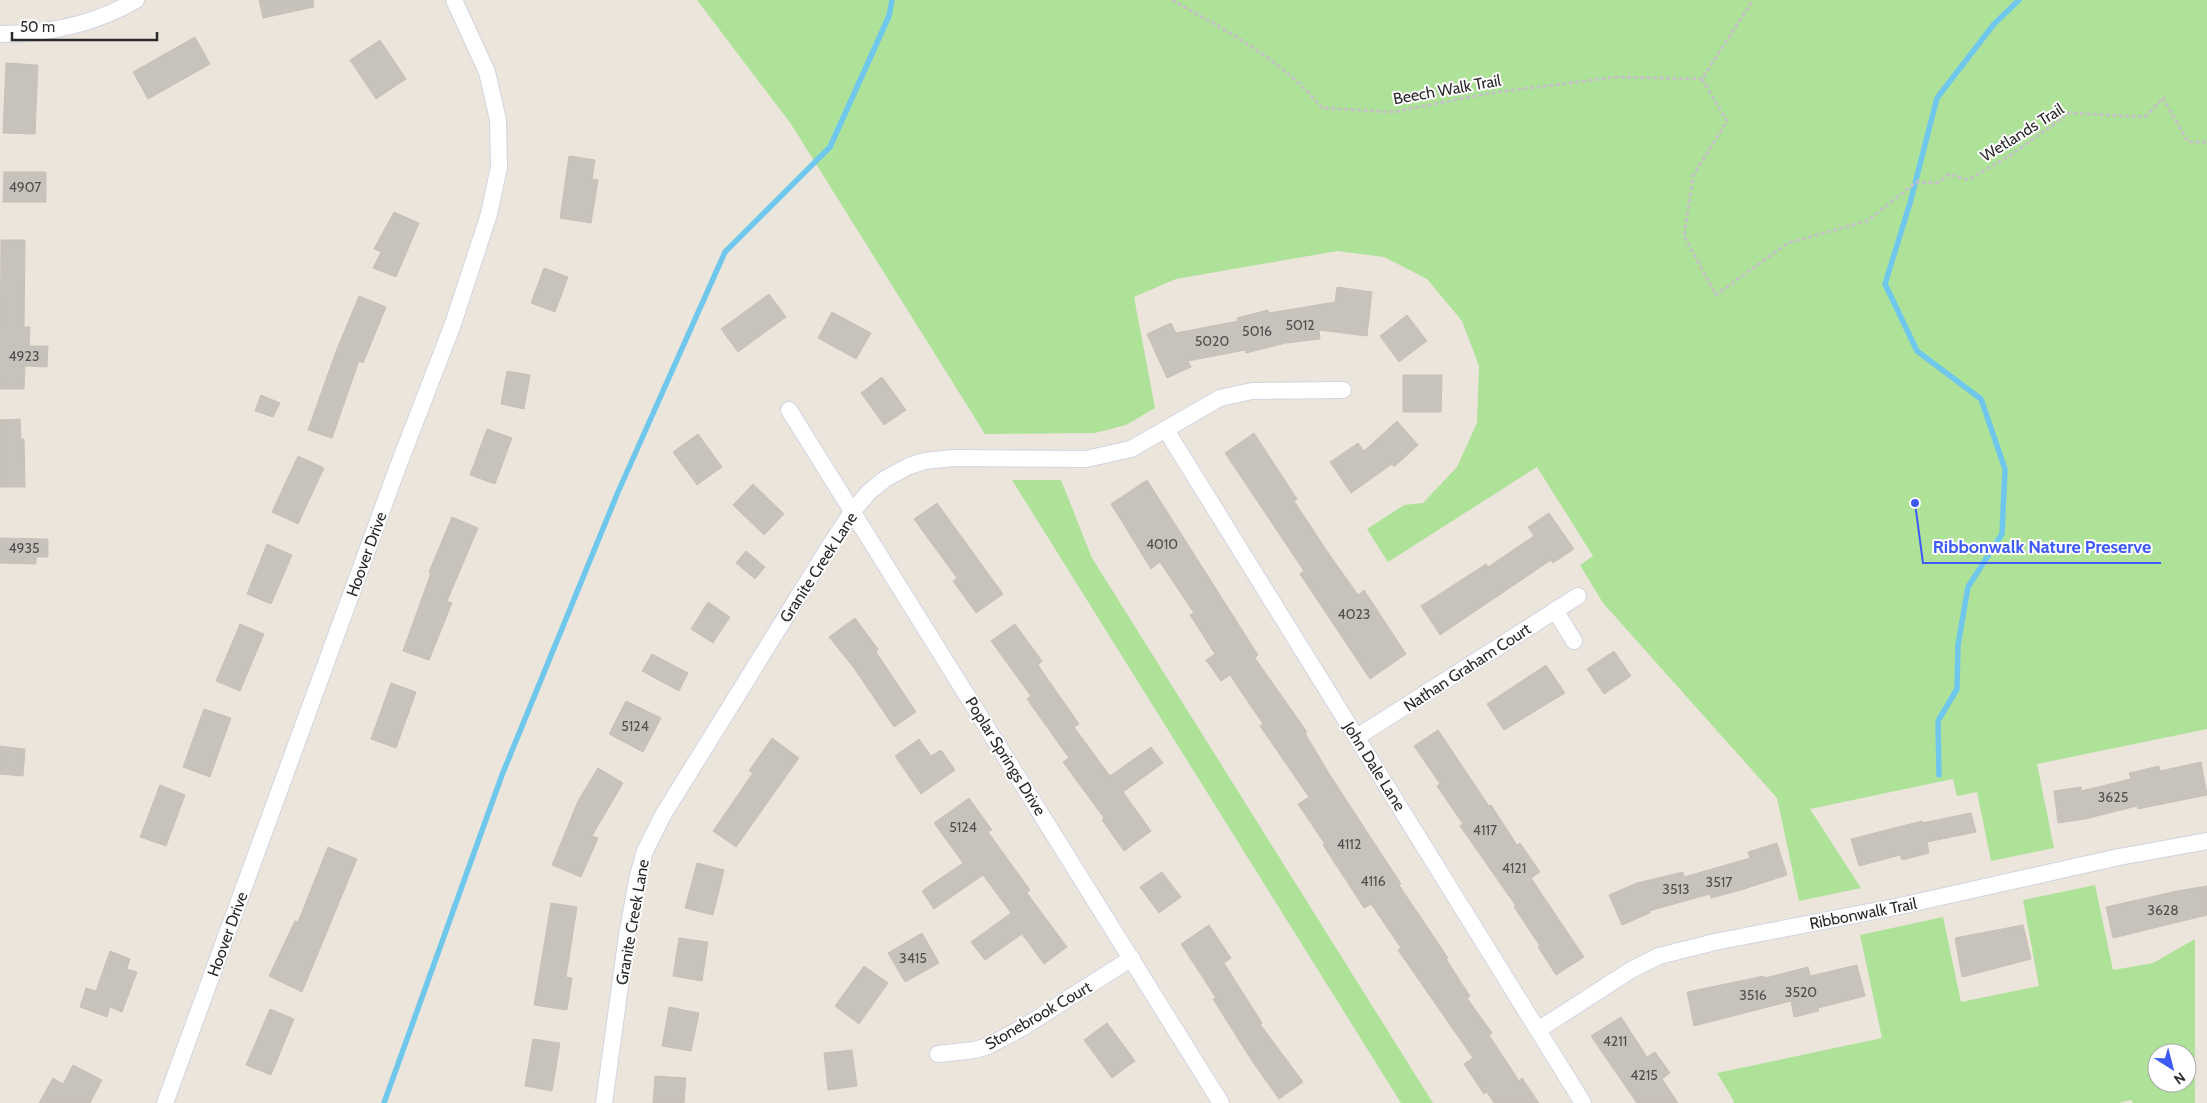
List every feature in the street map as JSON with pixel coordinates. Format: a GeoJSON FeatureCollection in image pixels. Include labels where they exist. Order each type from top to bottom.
{"type":"FeatureCollection","features":[{"type":"Feature","properties":{"kind":"street"},"geometry":{"type":"LineString","coordinates":[[0,34],[31,34],[57,30],[105,15],[136,0]]}},
{"type":"Feature","properties":{"kind":"street","name":"Hoover Drive"},"geometry":{"type":"LineString","coordinates":[[165,1103],[397,469],[453,324],[489,214],[499,167],[498,120],[488,72],[454,0]]}},
{"type":"Feature","properties":{"kind":"street","name":"Granite Creek Lane"},"geometry":{"type":"LineString","coordinates":[[604,1103],[627,935],[638,876],[645,851],[663,815],[852,512],[869,492],[885,479],[909,466],[925,461],[953,458],[1086,459],[1132,449],[1198,409],[1220,398],[1252,391],[1343,390]]}},
{"type":"Feature","properties":{"kind":"street","name":"Poplar Springs Drive"},"geometry":{"type":"LineString","coordinates":[[789,410],[1221,1103]]}},
{"type":"Feature","properties":{"kind":"street","name":"John Dale Lane"},"geometry":{"type":"LineString","coordinates":[[1166,430],[1583,1103]]}},
{"type":"Feature","properties":{"kind":"street","name":"Nathan Graham Court"},"geometry":{"type":"LineString","coordinates":[[1357,737],[1578,596]]}},
{"type":"Feature","properties":{"kind":"street"},"geometry":{"type":"LineString","coordinates":[[1555,610],[1574,640]]}},
{"type":"Feature","properties":{"kind":"street","name":"Ribbonwalk Trail"},"geometry":{"type":"LineString","coordinates":[[1538,1030],[1631,970],[1659,956],[1715,942],[1900,906],[2119,857],[2207,841]]}},
{"type":"Feature","properties":{"kind":"street","name":"Stonebrook Court"},"geometry":{"type":"LineString","coordinates":[[938,1054],[975,1050],[988,1046],[1022,1028],[1132,958]]}},
{"type":"Feature","properties":{"kind":"path","name":"Beech Walk Trail"},"geometry":{"type":"LineString","coordinates":[[1172,0],[1238,37],[1305,87],[1322,108],[1393,112],[1491,93],[1616,77],[1702,79]]}},
{"type":"Feature","properties":{"kind":"path"},"geometry":{"type":"LineString","coordinates":[[1702,79],[1754,0]]}},
{"type":"Feature","properties":{"kind":"path","name":"Wetlands Trail"},"geometry":{"type":"LineString","coordinates":[[1702,79],[1728,121],[1693,176],[1684,236],[1716,295],[1788,244],[1867,221],[1916,182],[1937,183],[1949,174],[1968,180],[2014,153],[2069,113],[2145,117],[2162,98],[2188,142],[2207,142]]}},
{"type":"Feature","properties":{"kind":"green space"},"geometry":{"type":"Polygon","coordinates":[[[697,0],[2207,0],[2207,729],[2037,764],[2054,848],[1991,861],[1977,792],[1957,796],[1953,779],[1810,809],[1861,888],[1799,901],[1777,798],[1603,603],[1580,565],[1593,556],[1537,467],[1388,562],[1367,529],[1404,505],[1423,503],[1457,467],[1477,423],[1479,366],[1462,321],[1427,279],[1384,257],[1337,251],[1176,279],[1134,297],[1155,408],[1126,425],[1095,433],[985,434],[791,124],[697,0]]]}},
{"type":"Feature","properties":{"kind":"green space"},"geometry":{"type":"Polygon","coordinates":[[[1012,480],[1061,480],[1092,558],[1433,1103],[1401,1103],[1012,480]]]}},
{"type":"Feature","properties":{"kind":"green space"},"geometry":{"type":"Polygon","coordinates":[[[2095,885],[2113,970],[2153,963],[2195,939],[2195,1043],[2147,1043],[2147,1093],[2195,1093],[2195,1103],[2133,1103],[2131,1100],[2118,1103],[1733,1103],[1734,1101],[1717,1073],[1882,1038],[1860,935],[1943,917],[1961,1002],[2039,986],[2023,900],[2095,885]]]}},
{"type":"Feature","properties":{"kind":"building"},"geometry":{"type":"Polygon","coordinates":[[[259,0],[313,0],[314,7],[263,18],[259,0]]]}},
{"type":"Feature","properties":{"kind":"building"},"geometry":{"type":"Polygon","coordinates":[[[195,37],[210,64],[148,99],[133,72],[195,37]]]}},
{"type":"Feature","properties":{"kind":"building"},"geometry":{"type":"Polygon","coordinates":[[[380,40],[406,79],[376,99],[350,60],[380,40]]]}},
{"type":"Feature","properties":{"kind":"building"},"geometry":{"type":"Polygon","coordinates":[[[6,63],[38,65],[35,134],[3,133],[6,63]]]}},
{"type":"Feature","properties":{"kind":"building"},"geometry":{"type":"Polygon","coordinates":[[[569,156],[595,160],[592,179],[598,180],[591,223],[560,218],[569,156]]]}},
{"type":"Feature","properties":{"kind":"building"},"geometry":{"type":"Polygon","coordinates":[[[4,172],[46,172],[46,202],[3,202],[4,172]]]}},
{"type":"Feature","properties":{"kind":"building"},"geometry":{"type":"Polygon","coordinates":[[[394,212],[419,223],[396,277],[373,268],[381,252],[374,249],[394,212]]]}},
{"type":"Feature","properties":{"kind":"building"},"geometry":{"type":"Polygon","coordinates":[[[1,240],[25,240],[24,327],[30,327],[29,346],[48,346],[47,367],[25,366],[24,389],[0,389],[1,240]]]}},
{"type":"Feature","properties":{"kind":"building"},"geometry":{"type":"Polygon","coordinates":[[[544,268],[568,277],[555,312],[531,303],[544,268]]]}},
{"type":"Feature","properties":{"kind":"building"},"geometry":{"type":"Polygon","coordinates":[[[1337,287],[1372,292],[1367,336],[1319,330],[1320,339],[1286,343],[1246,353],[1245,350],[1188,361],[1191,367],[1167,378],[1147,334],[1171,323],[1176,333],[1238,321],[1237,318],[1268,310],[1269,313],[1335,302],[1337,287]]]}},
{"type":"Feature","properties":{"kind":"building"},"geometry":{"type":"Polygon","coordinates":[[[769,294],[786,317],[738,352],[721,329],[769,294]]]}},
{"type":"Feature","properties":{"kind":"building"},"geometry":{"type":"Polygon","coordinates":[[[359,296],[386,307],[363,363],[359,361],[332,438],[308,430],[335,354],[359,296]]]}},
{"type":"Feature","properties":{"kind":"building"},"geometry":{"type":"Polygon","coordinates":[[[832,312],[871,333],[856,359],[818,338],[832,312]]]}},
{"type":"Feature","properties":{"kind":"building"},"geometry":{"type":"Polygon","coordinates":[[[1407,315],[1427,341],[1399,362],[1380,336],[1407,315]]]}},
{"type":"Feature","properties":{"kind":"building"},"geometry":{"type":"Polygon","coordinates":[[[507,371],[530,375],[524,409],[501,404],[507,371]]]}},
{"type":"Feature","properties":{"kind":"building"},"geometry":{"type":"Polygon","coordinates":[[[1403,375],[1442,375],[1441,412],[1403,412],[1403,375]]]}},
{"type":"Feature","properties":{"kind":"building"},"geometry":{"type":"Polygon","coordinates":[[[882,377],[906,410],[884,425],[861,393],[882,377]]]}},
{"type":"Feature","properties":{"kind":"building"},"geometry":{"type":"Polygon","coordinates":[[[261,395],[280,403],[273,417],[255,411],[261,395]]]}},
{"type":"Feature","properties":{"kind":"building"},"geometry":{"type":"Polygon","coordinates":[[[20,419],[21,439],[24,439],[25,487],[0,487],[0,420],[20,419]]]}},
{"type":"Feature","properties":{"kind":"building"},"geometry":{"type":"Polygon","coordinates":[[[1397,421],[1418,445],[1394,467],[1392,464],[1351,493],[1330,462],[1358,443],[1364,451],[1397,421]]]}},
{"type":"Feature","properties":{"kind":"building"},"geometry":{"type":"Polygon","coordinates":[[[487,429],[512,438],[495,484],[470,475],[487,429]]]}},
{"type":"Feature","properties":{"kind":"building"},"geometry":{"type":"Polygon","coordinates":[[[1254,433],[1297,499],[1294,501],[1329,554],[1358,595],[1364,590],[1406,654],[1370,679],[1300,574],[1304,571],[1225,453],[1254,433]]]}},
{"type":"Feature","properties":{"kind":"building"},"geometry":{"type":"Polygon","coordinates":[[[698,434],[722,467],[697,485],[673,452],[698,434]]]}},
{"type":"Feature","properties":{"kind":"building"},"geometry":{"type":"Polygon","coordinates":[[[298,456],[324,468],[298,524],[272,512],[298,456]]]}},
{"type":"Feature","properties":{"kind":"building"},"geometry":{"type":"Polygon","coordinates":[[[1147,480],[1258,655],[1255,658],[1307,732],[1305,733],[1328,772],[1401,884],[1399,885],[1448,958],[1446,959],[1470,996],[1467,998],[1492,1033],[1489,1035],[1519,1081],[1522,1078],[1539,1103],[1494,1103],[1487,1092],[1484,1094],[1464,1064],[1473,1058],[1398,950],[1401,948],[1371,904],[1364,908],[1298,804],[1309,797],[1260,726],[1263,724],[1230,675],[1221,681],[1206,660],[1215,654],[1190,615],[1194,613],[1160,562],[1151,569],[1111,504],[1147,480]]]}},
{"type":"Feature","properties":{"kind":"building"},"geometry":{"type":"Polygon","coordinates":[[[753,484],[784,514],[764,535],[733,505],[753,484]]]}},
{"type":"Feature","properties":{"kind":"building"},"geometry":{"type":"Polygon","coordinates":[[[937,503],[1003,594],[976,613],[953,581],[957,578],[914,519],[937,503]]]}},
{"type":"Feature","properties":{"kind":"building"},"geometry":{"type":"Polygon","coordinates":[[[1549,513],[1574,549],[1553,563],[1551,560],[1440,635],[1421,606],[1486,564],[1488,567],[1534,536],[1528,527],[1549,513]]]}},
{"type":"Feature","properties":{"kind":"building"},"geometry":{"type":"Polygon","coordinates":[[[452,517],[478,528],[447,601],[452,603],[429,660],[403,651],[431,573],[429,572],[452,517]]]}},
{"type":"Feature","properties":{"kind":"building"},"geometry":{"type":"Polygon","coordinates":[[[0,538],[48,539],[48,557],[36,557],[36,564],[0,563],[0,538]]]}},
{"type":"Feature","properties":{"kind":"building"},"geometry":{"type":"Polygon","coordinates":[[[267,544],[292,555],[271,604],[247,594],[267,544]]]}},
{"type":"Feature","properties":{"kind":"building"},"geometry":{"type":"Polygon","coordinates":[[[746,551],[765,567],[755,579],[736,563],[746,551]]]}},
{"type":"Feature","properties":{"kind":"building"},"geometry":{"type":"Polygon","coordinates":[[[708,602],[730,617],[713,643],[691,629],[708,602]]]}},
{"type":"Feature","properties":{"kind":"building"},"geometry":{"type":"Polygon","coordinates":[[[855,618],[878,649],[876,652],[916,712],[894,727],[854,668],[829,637],[855,618]]]}},
{"type":"Feature","properties":{"kind":"building"},"geometry":{"type":"Polygon","coordinates":[[[240,624],[264,634],[240,691],[216,681],[240,624]]]}},
{"type":"Feature","properties":{"kind":"building"},"geometry":{"type":"Polygon","coordinates":[[[1015,624],[1042,661],[1038,665],[1079,724],[1074,727],[1110,776],[1151,747],[1163,763],[1123,792],[1151,831],[1124,851],[1102,820],[1104,818],[1063,762],[1069,758],[1027,699],[1031,696],[991,641],[1015,624]]]}},
{"type":"Feature","properties":{"kind":"building"},"geometry":{"type":"Polygon","coordinates":[[[1614,651],[1631,676],[1604,694],[1587,669],[1614,651]]]}},
{"type":"Feature","properties":{"kind":"building"},"geometry":{"type":"Polygon","coordinates":[[[652,654],[688,673],[679,691],[642,671],[652,654]]]}},
{"type":"Feature","properties":{"kind":"building"},"geometry":{"type":"Polygon","coordinates":[[[1546,665],[1565,693],[1504,730],[1487,704],[1546,665]]]}},
{"type":"Feature","properties":{"kind":"building"},"geometry":{"type":"Polygon","coordinates":[[[391,683],[416,692],[396,748],[371,739],[391,683]]]}},
{"type":"Feature","properties":{"kind":"building"},"geometry":{"type":"Polygon","coordinates":[[[626,701],[661,718],[643,752],[609,734],[626,701]]]}},
{"type":"Feature","properties":{"kind":"building"},"geometry":{"type":"Polygon","coordinates":[[[204,709],[231,718],[210,777],[183,767],[204,709]]]}},
{"type":"Feature","properties":{"kind":"building"},"geometry":{"type":"Polygon","coordinates":[[[1438,730],[1517,845],[1520,843],[1540,872],[1531,878],[1584,957],[1556,975],[1538,947],[1540,946],[1514,907],[1516,906],[1460,826],[1463,824],[1437,786],[1440,784],[1414,746],[1438,730]]]}},
{"type":"Feature","properties":{"kind":"building"},"geometry":{"type":"Polygon","coordinates":[[[772,738],[799,758],[736,847],[713,831],[753,773],[749,771],[772,738]]]}},
{"type":"Feature","properties":{"kind":"building"},"geometry":{"type":"Polygon","coordinates":[[[919,739],[931,756],[941,750],[955,770],[921,794],[895,756],[919,739]]]}},
{"type":"Feature","properties":{"kind":"building"},"geometry":{"type":"Polygon","coordinates":[[[0,746],[25,749],[23,776],[0,774],[0,746]]]}},
{"type":"Feature","properties":{"kind":"building"},"geometry":{"type":"Polygon","coordinates":[[[2201,762],[2207,795],[2138,809],[2137,806],[2085,819],[2058,823],[2054,791],[2081,787],[2081,791],[2131,779],[2129,773],[2159,766],[2160,771],[2201,762]]]}},
{"type":"Feature","properties":{"kind":"building"},"geometry":{"type":"Polygon","coordinates":[[[598,768],[623,783],[592,836],[598,838],[581,877],[552,865],[578,801],[598,768]]]}},
{"type":"Feature","properties":{"kind":"building"},"geometry":{"type":"Polygon","coordinates":[[[160,785],[185,795],[166,846],[140,837],[160,785]]]}},
{"type":"Feature","properties":{"kind":"building"},"geometry":{"type":"Polygon","coordinates":[[[969,798],[992,830],[988,832],[1030,890],[1027,893],[1067,947],[1044,964],[1022,934],[985,960],[971,942],[1011,913],[983,875],[934,909],[922,891],[963,863],[934,823],[969,798]]]}},
{"type":"Feature","properties":{"kind":"building"},"geometry":{"type":"Polygon","coordinates":[[[1971,813],[1976,832],[1927,842],[1929,853],[1902,860],[1900,855],[1859,866],[1851,839],[1922,821],[1922,823],[1971,813]]]}},
{"type":"Feature","properties":{"kind":"building"},"geometry":{"type":"Polygon","coordinates":[[[1777,843],[1787,875],[1741,890],[1711,898],[1710,894],[1649,911],[1650,913],[1622,925],[1609,895],[1637,883],[1683,872],[1684,877],[1750,858],[1748,852],[1777,843]]]}},
{"type":"Feature","properties":{"kind":"building"},"geometry":{"type":"Polygon","coordinates":[[[328,847],[357,859],[302,992],[269,976],[295,921],[298,922],[328,847]]]}},
{"type":"Feature","properties":{"kind":"building"},"geometry":{"type":"Polygon","coordinates":[[[697,863],[724,870],[713,915],[685,908],[697,863]]]}},
{"type":"Feature","properties":{"kind":"building"},"geometry":{"type":"Polygon","coordinates":[[[1162,872],[1181,897],[1159,913],[1140,887],[1162,872]]]}},
{"type":"Feature","properties":{"kind":"building"},"geometry":{"type":"Polygon","coordinates":[[[2207,886],[2207,915],[2113,938],[2106,907],[2207,886]]]}},
{"type":"Feature","properties":{"kind":"building"},"geometry":{"type":"Polygon","coordinates":[[[551,903],[577,907],[566,977],[572,978],[567,1010],[534,1005],[551,903]]]}},
{"type":"Feature","properties":{"kind":"building"},"geometry":{"type":"Polygon","coordinates":[[[1209,925],[1231,958],[1224,963],[1262,1023],[1260,1024],[1303,1082],[1279,1099],[1252,1061],[1213,999],[1216,998],[1181,944],[1209,925]]]}},
{"type":"Feature","properties":{"kind":"building"},"geometry":{"type":"Polygon","coordinates":[[[2023,925],[2031,959],[1962,977],[1955,938],[2023,925]]]}},
{"type":"Feature","properties":{"kind":"building"},"geometry":{"type":"Polygon","coordinates":[[[922,933],[939,963],[905,982],[888,953],[922,933]]]}},
{"type":"Feature","properties":{"kind":"building"},"geometry":{"type":"Polygon","coordinates":[[[679,938],[708,942],[702,981],[673,976],[679,938]]]}},
{"type":"Feature","properties":{"kind":"building"},"geometry":{"type":"Polygon","coordinates":[[[110,951],[130,959],[127,969],[137,972],[122,1012],[110,1007],[107,1017],[80,1007],[86,988],[96,991],[110,951]]]}},
{"type":"Feature","properties":{"kind":"building"},"geometry":{"type":"Polygon","coordinates":[[[1857,965],[1865,996],[1818,1008],[1819,1011],[1794,1017],[1791,1001],[1694,1026],[1687,992],[1764,976],[1765,978],[1808,967],[1810,976],[1857,965]]]}},
{"type":"Feature","properties":{"kind":"building"},"geometry":{"type":"Polygon","coordinates":[[[864,966],[888,983],[859,1024],[835,1006],[864,966]]]}},
{"type":"Feature","properties":{"kind":"building"},"geometry":{"type":"Polygon","coordinates":[[[669,1007],[699,1013],[691,1051],[662,1046],[669,1007]]]}},
{"type":"Feature","properties":{"kind":"building"},"geometry":{"type":"Polygon","coordinates":[[[270,1009],[294,1019],[271,1075],[246,1065],[270,1009]]]}},
{"type":"Feature","properties":{"kind":"building"},"geometry":{"type":"Polygon","coordinates":[[[1621,1017],[1647,1057],[1655,1052],[1670,1073],[1662,1079],[1678,1103],[1637,1103],[1591,1036],[1621,1017]]]}},
{"type":"Feature","properties":{"kind":"building"},"geometry":{"type":"Polygon","coordinates":[[[1107,1023],[1135,1061],[1112,1078],[1084,1040],[1107,1023]]]}},
{"type":"Feature","properties":{"kind":"building"},"geometry":{"type":"Polygon","coordinates":[[[533,1039],[560,1043],[552,1091],[525,1086],[533,1039]]]}},
{"type":"Feature","properties":{"kind":"building"},"geometry":{"type":"Polygon","coordinates":[[[852,1050],[857,1086],[828,1090],[824,1053],[852,1050]]]}},
{"type":"Feature","properties":{"kind":"building"},"geometry":{"type":"Polygon","coordinates":[[[73,1065],[102,1080],[90,1103],[39,1103],[53,1078],[63,1084],[73,1065]]]}},
{"type":"Feature","properties":{"kind":"building"},"geometry":{"type":"Polygon","coordinates":[[[655,1076],[686,1078],[684,1103],[653,1103],[655,1076]]]}},
{"type":"Feature","properties":{"kind":"waterway"},"geometry":{"type":"LineString","coordinates":[[384,1103],[502,775],[618,492],[725,252],[830,147],[889,16],[892,0]]}},
{"type":"Feature","properties":{"kind":"waterway"},"geometry":{"type":"LineString","coordinates":[[1939,775],[1938,721],[1957,689],[1958,645],[1968,587],[2002,534],[2005,469],[1981,399],[1917,351],[1885,284],[1910,203],[1937,98],[1994,24],[2019,0]]}},
{"type":"Feature","properties":{"kind":"place","name":"Ribbonwalk Nature Preserve"},"geometry":{"type":"Point","coordinates":[1915,503]}}]}
